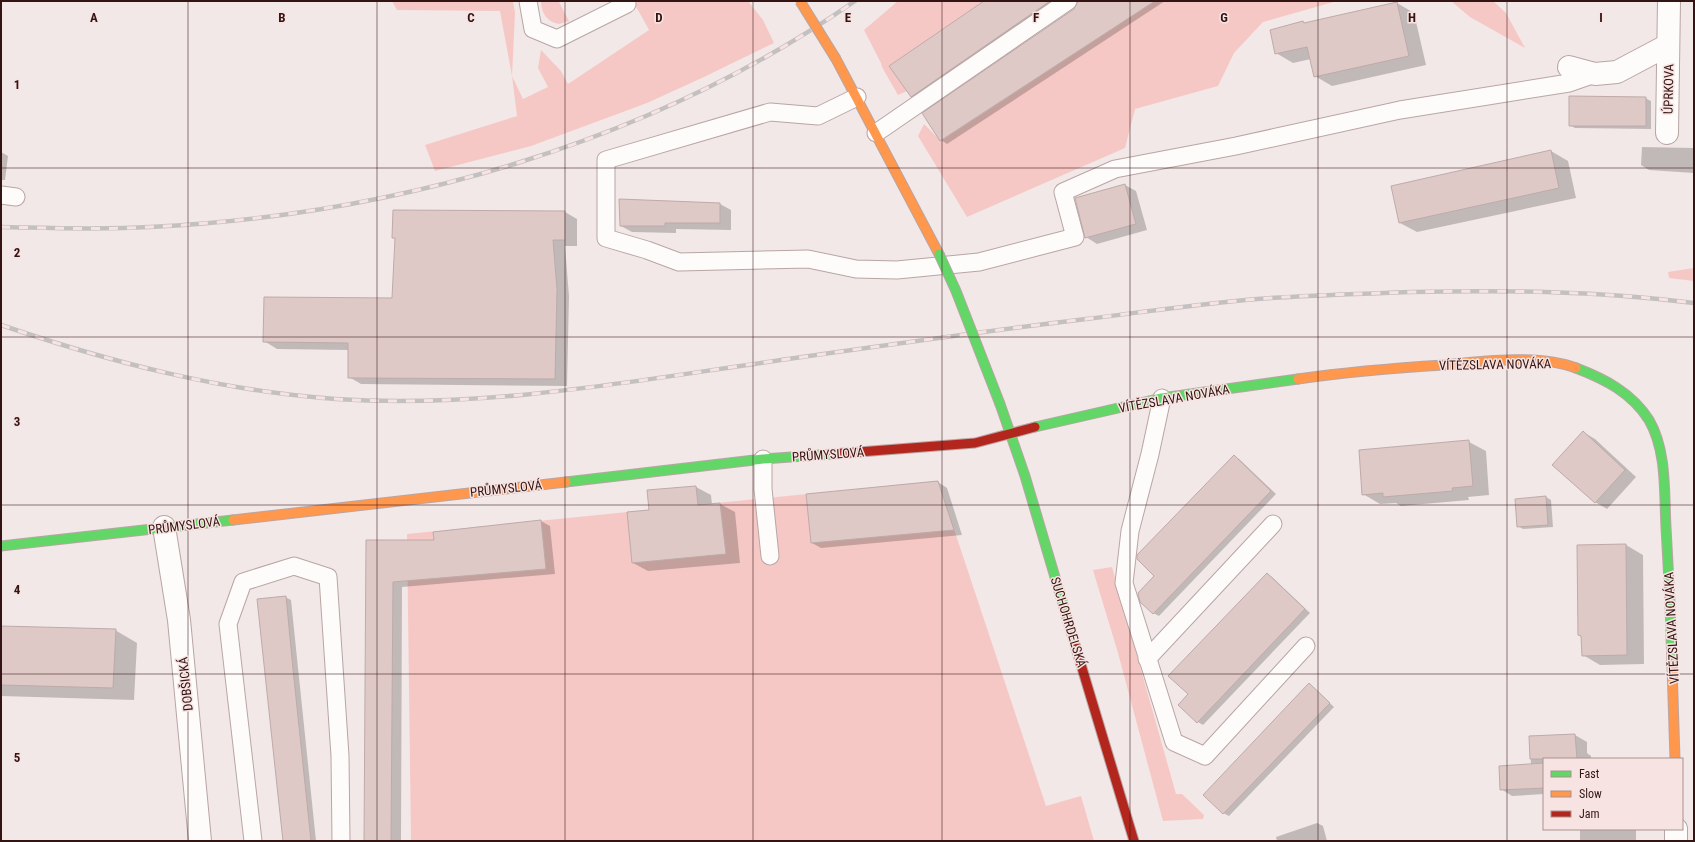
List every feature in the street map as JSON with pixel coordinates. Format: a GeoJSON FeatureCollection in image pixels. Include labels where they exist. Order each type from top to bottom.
{"type":"FeatureCollection","features":[{"type":"Feature","properties":{"kind":"street","name":"SUCHOHRDELSKÁ"},"geometry":{"type":"LineString","coordinates":[[800,1],[836,60],[876,133],[939,254],[965,313],[1000,404],[1025,476],[1134,841]]}},
{"type":"Feature","properties":{"kind":"street","name":"ÚPRKOVA"},"geometry":{"type":"LineString","coordinates":[[1667,133],[1669,1]]}},
{"type":"Feature","properties":{"kind":"street","name":"ÚPRKOVA"},"geometry":{"type":"LineString","coordinates":[[1569,67],[1595,74],[1617,72],[1668,45]]}},
{"type":"Feature","properties":{"kind":"street","name":"VÍTĚZSLAVA NOVÁKA"},"geometry":{"type":"LineString","coordinates":[[1011,434],[1051,422],[1162,398],[1349,372],[1488,361],[1527,361],[1563,363],[1594,375],[1613,385],[1630,397],[1648,419],[1655,432],[1662,460],[1671,611],[1676,758]]}},
{"type":"Feature","properties":{"kind":"street","name":"PRŮMYSLOVÁ"},"geometry":{"type":"LineString","coordinates":[[1,546],[763,459],[975,443],[1011,434]]}},
{"type":"Feature","properties":{"kind":"street","name":"DOBŠICKÁ"},"geometry":{"type":"LineString","coordinates":[[164,527],[179,620],[200,841]]}},
{"type":"Feature","properties":{"kind":"street"},"geometry":{"type":"LineString","coordinates":[[1676,830],[1676,841]]}},
{"type":"Feature","properties":{"kind":"lane"},"geometry":{"type":"LineString","coordinates":[[528,1],[532,29],[557,39],[627,4]]}},
{"type":"Feature","properties":{"kind":"lane"},"geometry":{"type":"LineString","coordinates":[[876,133],[1068,1]]}},
{"type":"Feature","properties":{"kind":"lane"},"geometry":{"type":"LineString","coordinates":[[857,98],[818,116],[770,112],[606,160],[606,238],[647,250],[679,262],[808,258],[856,270],[897,270],[979,262],[1075,237],[1062,192],[1115,169],[1236,146],[1400,110],[1569,83],[1595,74]]}},
{"type":"Feature","properties":{"kind":"lane"},"geometry":{"type":"LineString","coordinates":[[1162,398],[1150,454],[1130,531],[1124,583],[1174,742],[1205,756],[1306,646]]}},
{"type":"Feature","properties":{"kind":"lane"},"geometry":{"type":"LineString","coordinates":[[763,459],[763,489],[770,556]]}},
{"type":"Feature","properties":{"kind":"lane"},"geometry":{"type":"LineString","coordinates":[[1147,659],[1273,524]]}},
{"type":"Feature","properties":{"kind":"lane"},"geometry":{"type":"LineString","coordinates":[[253,841],[228,624],[243,582],[294,566],[328,577],[340,756],[341,841]]}},
{"type":"Feature","properties":{"kind":"shaded area"},"geometry":{"type":"Polygon","coordinates":[[[392,1],[513,1],[515,13],[512,76],[500,11],[397,10],[392,1]]]}},
{"type":"Feature","properties":{"kind":"shaded area"},"geometry":{"type":"Polygon","coordinates":[[[541,1],[561,1],[559,2],[569,21],[559,24],[548,19],[542,9],[541,1]]]}},
{"type":"Feature","properties":{"kind":"shaded area"},"geometry":{"type":"Polygon","coordinates":[[[633,1],[748,1],[763,20],[774,43],[647,103],[531,146],[435,171],[425,145],[517,116],[512,76],[523,99],[548,87],[538,68],[541,50],[561,71],[568,84],[649,30],[633,1]]]}},
{"type":"Feature","properties":{"kind":"shaded area"},"geometry":{"type":"Polygon","coordinates":[[[898,1],[984,1],[890,65],[907,91],[898,95],[864,30],[898,1]]]}},
{"type":"Feature","properties":{"kind":"shaded area"},"geometry":{"type":"Polygon","coordinates":[[[1155,1],[1337,1],[1263,22],[1234,53],[1218,86],[1135,109],[1125,148],[967,217],[918,136],[924,124],[941,141],[1155,1]]]}},
{"type":"Feature","properties":{"kind":"shaded area"},"geometry":{"type":"Polygon","coordinates":[[[1451,1],[1493,1],[1506,13],[1525,48],[1470,17],[1451,1]]]}},
{"type":"Feature","properties":{"kind":"shaded area"},"geometry":{"type":"Polygon","coordinates":[[[1694,268],[1694,281],[1669,278],[1668,272],[1694,268]]]}},
{"type":"Feature","properties":{"kind":"shaded area"},"geometry":{"type":"Polygon","coordinates":[[[938,481],[1046,806],[1081,796],[1094,841],[411,841],[407,534],[938,481]]]}},
{"type":"Feature","properties":{"kind":"shaded area"},"geometry":{"type":"Polygon","coordinates":[[[1112,567],[1176,794],[1182,794],[1204,815],[1203,819],[1163,821],[1118,653],[1093,570],[1112,567]]]}},
{"type":"Feature","properties":{"kind":"building"},"geometry":{"type":"Polygon","coordinates":[[[984,1],[1050,1],[911,97],[889,66],[984,1]]]}},
{"type":"Feature","properties":{"kind":"building"},"geometry":{"type":"Polygon","coordinates":[[[1078,1],[1155,1],[940,141],[922,113],[1074,9],[1078,1]]]}},
{"type":"Feature","properties":{"kind":"building"},"geometry":{"type":"Polygon","coordinates":[[[1397,2],[1409,56],[1314,77],[1307,47],[1275,54],[1270,30],[1303,21],[1304,23],[1397,2]]]}},
{"type":"Feature","properties":{"kind":"building"},"geometry":{"type":"Polygon","coordinates":[[[1569,96],[1646,97],[1646,126],[1569,126],[1569,96]]]}},
{"type":"Feature","properties":{"kind":"building"},"geometry":{"type":"Polygon","coordinates":[[[1551,150],[1559,188],[1399,223],[1391,186],[1551,150]]]}},
{"type":"Feature","properties":{"kind":"building"},"geometry":{"type":"Polygon","coordinates":[[[1125,184],[1136,224],[1085,238],[1075,198],[1125,184]]]}},
{"type":"Feature","properties":{"kind":"building"},"geometry":{"type":"Polygon","coordinates":[[[619,199],[720,203],[720,223],[665,223],[665,226],[620,226],[619,199]]]}},
{"type":"Feature","properties":{"kind":"building"},"geometry":{"type":"Polygon","coordinates":[[[393,210],[565,211],[565,240],[553,240],[557,289],[555,379],[348,378],[348,343],[263,342],[264,297],[392,298],[395,238],[392,238],[393,210]]]}},
{"type":"Feature","properties":{"kind":"building"},"geometry":{"type":"Polygon","coordinates":[[[1583,431],[1625,470],[1595,503],[1552,465],[1583,431]]]}},
{"type":"Feature","properties":{"kind":"building"},"geometry":{"type":"Polygon","coordinates":[[[1469,440],[1473,486],[1452,488],[1453,491],[1383,497],[1383,493],[1362,495],[1359,450],[1469,440]]]}},
{"type":"Feature","properties":{"kind":"building"},"geometry":{"type":"Polygon","coordinates":[[[1234,455],[1271,491],[1153,614],[1140,602],[1138,593],[1154,576],[1137,559],[1137,555],[1234,455]]]}},
{"type":"Feature","properties":{"kind":"building"},"geometry":{"type":"Polygon","coordinates":[[[938,481],[954,530],[811,543],[806,494],[938,481]]]}},
{"type":"Feature","properties":{"kind":"building"},"geometry":{"type":"Polygon","coordinates":[[[696,486],[698,505],[720,503],[726,554],[632,563],[627,512],[649,510],[647,490],[696,486]]]}},
{"type":"Feature","properties":{"kind":"building"},"geometry":{"type":"Polygon","coordinates":[[[1546,496],[1548,525],[1517,527],[1515,499],[1546,496]]]}},
{"type":"Feature","properties":{"kind":"building"},"geometry":{"type":"Polygon","coordinates":[[[541,520],[546,569],[393,582],[391,841],[364,841],[366,540],[434,540],[433,532],[541,520]]]}},
{"type":"Feature","properties":{"kind":"building"},"geometry":{"type":"Polygon","coordinates":[[[1626,544],[1627,655],[1582,656],[1581,636],[1578,635],[1577,545],[1626,544]]]}},
{"type":"Feature","properties":{"kind":"building"},"geometry":{"type":"Polygon","coordinates":[[[1267,573],[1305,609],[1197,723],[1178,705],[1188,694],[1168,676],[1267,573]]]}},
{"type":"Feature","properties":{"kind":"building"},"geometry":{"type":"Polygon","coordinates":[[[286,596],[311,841],[283,841],[257,599],[286,596]]]}},
{"type":"Feature","properties":{"kind":"building"},"geometry":{"type":"Polygon","coordinates":[[[1,626],[116,629],[113,688],[1,685],[1,626]]]}},
{"type":"Feature","properties":{"kind":"building"},"geometry":{"type":"Polygon","coordinates":[[[1309,683],[1330,703],[1223,814],[1203,795],[1309,683]]]}},
{"type":"Feature","properties":{"kind":"building"},"geometry":{"type":"Polygon","coordinates":[[[1575,734],[1577,758],[1530,759],[1529,736],[1575,734]]]}},
{"type":"Feature","properties":{"kind":"building"},"geometry":{"type":"Polygon","coordinates":[[[1543,763],[1543,788],[1500,790],[1499,766],[1543,763]]]}},
{"type":"Feature","properties":{"kind":"railway"},"geometry":{"type":"LineString","coordinates":[[1,227],[131,228],[243,220],[335,207],[427,188],[518,163],[607,132],[693,95],[776,51],[855,1]]}},
{"type":"Feature","properties":{"kind":"railway"},"geometry":{"type":"LineString","coordinates":[[1,325],[125,363],[208,382],[293,395],[336,399],[393,401],[450,400],[563,391],[974,333],[1172,308],[1257,299],[1411,292],[1518,291],[1623,296],[1694,303]]}},
{"type":"Feature","properties":{"kind":"traffic: fast"},"geometry":{"type":"LineString","coordinates":[[939,254],[956,291],[1000,404]]}},
{"type":"Feature","properties":{"kind":"traffic: fast"},"geometry":{"type":"LineString","coordinates":[[1576,368],[1607,382],[1626,395],[1642,410],[1655,432],[1664,472],[1672,666]]}},
{"type":"Feature","properties":{"kind":"traffic: fast"},"geometry":{"type":"LineString","coordinates":[[1035,427],[1162,398],[1298,379]]}},
{"type":"Feature","properties":{"kind":"traffic: fast"},"geometry":{"type":"LineString","coordinates":[[1000,404],[1025,476],[1076,648]]}},
{"type":"Feature","properties":{"kind":"traffic: fast"},"geometry":{"type":"LineString","coordinates":[[566,482],[763,459],[833,454]]}},
{"type":"Feature","properties":{"kind":"traffic: fast"},"geometry":{"type":"LineString","coordinates":[[1,546],[233,520]]}},
{"type":"Feature","properties":{"kind":"traffic: slow"},"geometry":{"type":"LineString","coordinates":[[800,1],[836,59]]}},
{"type":"Feature","properties":{"kind":"traffic: slow"},"geometry":{"type":"LineString","coordinates":[[836,59],[939,254]]}},
{"type":"Feature","properties":{"kind":"traffic: slow"},"geometry":{"type":"LineString","coordinates":[[1298,379],[1371,370],[1511,360],[1546,361],[1576,368]]}},
{"type":"Feature","properties":{"kind":"traffic: slow"},"geometry":{"type":"LineString","coordinates":[[233,520],[566,482]]}},
{"type":"Feature","properties":{"kind":"traffic: slow"},"geometry":{"type":"LineString","coordinates":[[1672,666],[1675,758]]}},
{"type":"Feature","properties":{"kind":"traffic: jam"},"geometry":{"type":"LineString","coordinates":[[833,454],[975,443],[1035,427]]}},
{"type":"Feature","properties":{"kind":"traffic: jam"},"geometry":{"type":"LineString","coordinates":[[1076,648],[1134,841]]}}]}
